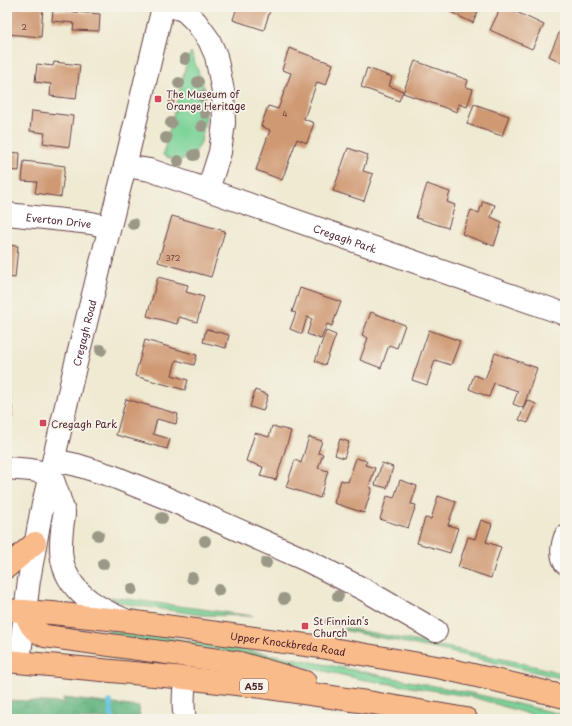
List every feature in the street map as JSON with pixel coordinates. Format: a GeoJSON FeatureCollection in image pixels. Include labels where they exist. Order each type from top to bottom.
{"type":"FeatureCollection","features":[{"type":"Feature","properties":{"kind":"highway"},"geometry":{"type":"LineString","coordinates":[[7,567],[35,543]]}},
{"type":"Feature","properties":{"kind":"highway"},"geometry":{"type":"LineString","coordinates":[[16,610],[36,632],[45,636],[240,663],[373,703]]}},
{"type":"Feature","properties":{"kind":"highway","name":"Upper Knockbreda Road"},"geometry":{"type":"LineString","coordinates":[[16,610],[128,621],[321,647],[442,668],[565,697]]}},
{"type":"Feature","properties":{"kind":"highway","name":"A55"},"geometry":{"type":"LineString","coordinates":[[13,661],[262,687],[373,703],[466,719]]}},
{"type":"Feature","properties":{"kind":"street","name":"Cregagh Road"},"geometry":{"type":"LineString","coordinates":[[13,661],[16,610],[35,543],[75,366],[163,7]]}},
{"type":"Feature","properties":{"kind":"street"},"geometry":{"type":"LineString","coordinates":[[173,7],[185,11],[196,22],[209,40],[216,56],[223,91],[224,123],[220,152],[208,190]]}},
{"type":"Feature","properties":{"kind":"street","name":"Cregagh Park"},"geometry":{"type":"LineString","coordinates":[[125,166],[150,170],[565,314]]}},
{"type":"Feature","properties":{"kind":"street","name":"Everton Drive"},"geometry":{"type":"LineString","coordinates":[[7,214],[91,223],[109,227]]}},
{"type":"Feature","properties":{"kind":"street"},"geometry":{"type":"LineString","coordinates":[[7,468],[31,470],[77,465],[112,476],[164,497],[306,560],[365,590],[436,631]]}},
{"type":"Feature","properties":{"kind":"street"},"geometry":{"type":"LineString","coordinates":[[52,467],[64,512],[61,556],[65,571],[71,582],[94,605],[128,621]]}},
{"type":"Feature","properties":{"kind":"street"},"geometry":{"type":"LineString","coordinates":[[565,537],[563,545],[563,559],[565,563]]}},
{"type":"Feature","properties":{"kind":"street"},"geometry":{"type":"LineString","coordinates":[[185,678],[183,698],[183,712],[185,719]]}},
{"type":"Feature","properties":{"kind":"green space"},"geometry":{"type":"Polygon","coordinates":[[[191,52],[204,87],[206,116],[201,142],[193,157],[174,160],[163,155],[187,61],[191,52]]]}},
{"type":"Feature","properties":{"kind":"green space"},"geometry":{"type":"Polygon","coordinates":[[[111,597],[253,616],[203,615],[114,602],[111,597]]]}},
{"type":"Feature","properties":{"kind":"green space"},"geometry":{"type":"Polygon","coordinates":[[[346,628],[511,661],[565,674],[565,679],[450,652],[343,630],[346,628]]]}},
{"type":"Feature","properties":{"kind":"green space"},"geometry":{"type":"Polygon","coordinates":[[[108,630],[177,639],[297,659],[475,694],[564,715],[561,719],[545,719],[473,697],[365,680],[288,663],[222,651],[107,637],[108,630]]]}},
{"type":"Feature","properties":{"kind":"green space"},"geometry":{"type":"Polygon","coordinates":[[[63,698],[139,707],[140,719],[7,719],[7,700],[65,703],[63,698]]]}},
{"type":"Feature","properties":{"kind":"building"},"geometry":{"type":"Polygon","coordinates":[[[12,7],[43,7],[41,37],[7,34],[7,20],[10,20],[12,7]]]}},
{"type":"Feature","properties":{"kind":"building"},"geometry":{"type":"Polygon","coordinates":[[[106,7],[106,9],[86,8],[106,7]]]}},
{"type":"Feature","properties":{"kind":"building"},"geometry":{"type":"Polygon","coordinates":[[[237,7],[271,7],[264,30],[233,20],[237,7]]]}},
{"type":"Feature","properties":{"kind":"building"},"geometry":{"type":"Polygon","coordinates":[[[440,7],[480,7],[473,23],[440,7]]]}},
{"type":"Feature","properties":{"kind":"building"},"geometry":{"type":"Polygon","coordinates":[[[501,7],[506,7],[544,25],[532,49],[490,30],[501,7]]]}},
{"type":"Feature","properties":{"kind":"building"},"geometry":{"type":"Polygon","coordinates":[[[53,10],[100,14],[99,31],[73,30],[74,23],[52,21],[53,10]]]}},
{"type":"Feature","properties":{"kind":"building"},"geometry":{"type":"Polygon","coordinates":[[[560,31],[565,34],[565,64],[549,56],[560,31]]]}},
{"type":"Feature","properties":{"kind":"building"},"geometry":{"type":"Polygon","coordinates":[[[289,48],[333,64],[326,85],[317,82],[304,119],[314,123],[307,143],[297,139],[282,180],[256,170],[270,130],[261,126],[268,106],[278,109],[291,73],[282,70],[289,48]]]}},
{"type":"Feature","properties":{"kind":"building"},"geometry":{"type":"Polygon","coordinates":[[[415,61],[468,80],[466,87],[473,89],[467,107],[459,104],[457,112],[403,93],[415,61]]]}},
{"type":"Feature","properties":{"kind":"building"},"geometry":{"type":"Polygon","coordinates":[[[54,62],[80,65],[76,99],[50,96],[51,84],[35,82],[37,64],[53,66],[54,62]]]}},
{"type":"Feature","properties":{"kind":"building"},"geometry":{"type":"Polygon","coordinates":[[[367,68],[392,77],[389,86],[403,91],[399,101],[361,87],[367,68]]]}},
{"type":"Feature","properties":{"kind":"building"},"geometry":{"type":"Polygon","coordinates":[[[171,94],[175,95],[172,108],[168,108],[171,94]]]}},
{"type":"Feature","properties":{"kind":"building"},"geometry":{"type":"Polygon","coordinates":[[[474,104],[509,116],[502,136],[467,124],[474,104]]]}},
{"type":"Feature","properties":{"kind":"building"},"geometry":{"type":"Polygon","coordinates":[[[32,111],[73,116],[69,147],[43,143],[45,133],[30,131],[32,111]]]}},
{"type":"Feature","properties":{"kind":"building"},"geometry":{"type":"Polygon","coordinates":[[[348,148],[368,155],[363,171],[373,174],[364,201],[333,191],[348,148]]]}},
{"type":"Feature","properties":{"kind":"building"},"geometry":{"type":"Polygon","coordinates":[[[7,152],[20,153],[19,171],[7,170],[7,152]]]}},
{"type":"Feature","properties":{"kind":"building"},"geometry":{"type":"Polygon","coordinates":[[[24,161],[65,166],[61,197],[35,193],[37,182],[22,181],[24,161]]]}},
{"type":"Feature","properties":{"kind":"building"},"geometry":{"type":"Polygon","coordinates":[[[427,184],[450,192],[447,202],[455,205],[448,228],[416,218],[427,184]]]}},
{"type":"Feature","properties":{"kind":"building"},"geometry":{"type":"Polygon","coordinates":[[[483,201],[495,205],[491,217],[502,222],[494,246],[462,234],[471,210],[479,213],[483,201]]]}},
{"type":"Feature","properties":{"kind":"building"},"geometry":{"type":"Polygon","coordinates":[[[172,216],[225,231],[211,277],[158,262],[172,216]]]}},
{"type":"Feature","properties":{"kind":"building"},"geometry":{"type":"Polygon","coordinates":[[[7,245],[18,246],[15,278],[7,277],[7,245]]]}},
{"type":"Feature","properties":{"kind":"building"},"geometry":{"type":"Polygon","coordinates":[[[158,277],[188,285],[186,292],[204,297],[197,322],[179,317],[177,324],[147,316],[158,277]]]}},
{"type":"Feature","properties":{"kind":"building"},"geometry":{"type":"Polygon","coordinates":[[[300,288],[341,302],[332,326],[327,324],[321,339],[307,334],[312,319],[307,317],[302,334],[290,329],[296,313],[292,312],[300,288]]]}},
{"type":"Feature","properties":{"kind":"building"},"geometry":{"type":"Polygon","coordinates":[[[371,312],[405,325],[397,348],[389,345],[381,368],[360,360],[368,338],[362,335],[371,312]]]}},
{"type":"Feature","properties":{"kind":"building"},"geometry":{"type":"Polygon","coordinates":[[[206,329],[229,335],[226,348],[203,342],[206,329]]]}},
{"type":"Feature","properties":{"kind":"building"},"geometry":{"type":"Polygon","coordinates":[[[429,330],[460,341],[451,365],[435,360],[427,385],[412,380],[429,330]]]}},
{"type":"Feature","properties":{"kind":"building"},"geometry":{"type":"Polygon","coordinates":[[[326,331],[336,335],[325,365],[315,361],[326,331]]]}},
{"type":"Feature","properties":{"kind":"building"},"geometry":{"type":"Polygon","coordinates":[[[145,340],[197,355],[194,365],[176,360],[172,375],[188,380],[185,390],[135,376],[145,340]]]}},
{"type":"Feature","properties":{"kind":"building"},"geometry":{"type":"Polygon","coordinates":[[[495,353],[537,368],[523,408],[513,404],[518,391],[494,383],[489,397],[469,389],[474,375],[485,379],[495,353]]]}},
{"type":"Feature","properties":{"kind":"building"},"geometry":{"type":"Polygon","coordinates":[[[7,383],[9,383],[13,417],[7,417],[7,383]]]}},
{"type":"Feature","properties":{"kind":"building"},"geometry":{"type":"Polygon","coordinates":[[[255,390],[268,395],[263,411],[250,407],[255,390]]]}},
{"type":"Feature","properties":{"kind":"building"},"geometry":{"type":"Polygon","coordinates":[[[126,399],[178,414],[176,424],[157,419],[153,434],[170,439],[167,449],[116,435],[126,399]]]}},
{"type":"Feature","properties":{"kind":"building"},"geometry":{"type":"Polygon","coordinates":[[[527,400],[536,404],[528,423],[519,420],[527,400]]]}},
{"type":"Feature","properties":{"kind":"building"},"geometry":{"type":"Polygon","coordinates":[[[272,426],[291,431],[276,480],[260,476],[263,467],[246,461],[255,433],[269,437],[272,426]]]}},
{"type":"Feature","properties":{"kind":"building"},"geometry":{"type":"Polygon","coordinates":[[[309,437],[322,441],[318,453],[323,454],[318,468],[328,471],[320,498],[286,487],[295,460],[301,463],[309,437]]]}},
{"type":"Feature","properties":{"kind":"building"},"geometry":{"type":"Polygon","coordinates":[[[340,439],[349,442],[344,458],[335,455],[340,439]]]}},
{"type":"Feature","properties":{"kind":"building"},"geometry":{"type":"Polygon","coordinates":[[[356,458],[367,461],[365,465],[375,468],[369,487],[372,488],[364,513],[334,503],[341,480],[348,482],[356,458]]]}},
{"type":"Feature","properties":{"kind":"building"},"geometry":{"type":"Polygon","coordinates":[[[382,463],[393,467],[387,488],[375,485],[382,463]]]}},
{"type":"Feature","properties":{"kind":"building"},"geometry":{"type":"Polygon","coordinates":[[[400,480],[417,486],[411,504],[416,505],[408,528],[380,519],[387,496],[394,498],[400,480]]]}},
{"type":"Feature","properties":{"kind":"building"},"geometry":{"type":"Polygon","coordinates":[[[438,496],[456,502],[448,525],[458,528],[450,553],[417,543],[425,518],[431,519],[438,496]]]}},
{"type":"Feature","properties":{"kind":"building"},"geometry":{"type":"Polygon","coordinates":[[[481,520],[492,524],[486,542],[501,547],[491,578],[458,567],[468,537],[475,539],[481,520]]]}},
{"type":"Feature","properties":{"kind":"building"},"geometry":{"type":"Polygon","coordinates":[[[326,619],[340,621],[340,625],[325,623],[326,619]]]}},
{"type":"Feature","properties":{"kind":"waterway"},"geometry":{"type":"LineString","coordinates":[[110,702],[112,719]]}},
{"type":"Feature","properties":{"kind":"place","name":"The Museum of Orange Heritage"},"geometry":{"type":"Point","coordinates":[158,99]}},
{"type":"Feature","properties":{"kind":"place","name":"Cregagh Park"},"geometry":{"type":"Point","coordinates":[43,423]}},
{"type":"Feature","properties":{"kind":"place","name":"St Finnian's Church"},"geometry":{"type":"Point","coordinates":[305,626]}}]}
